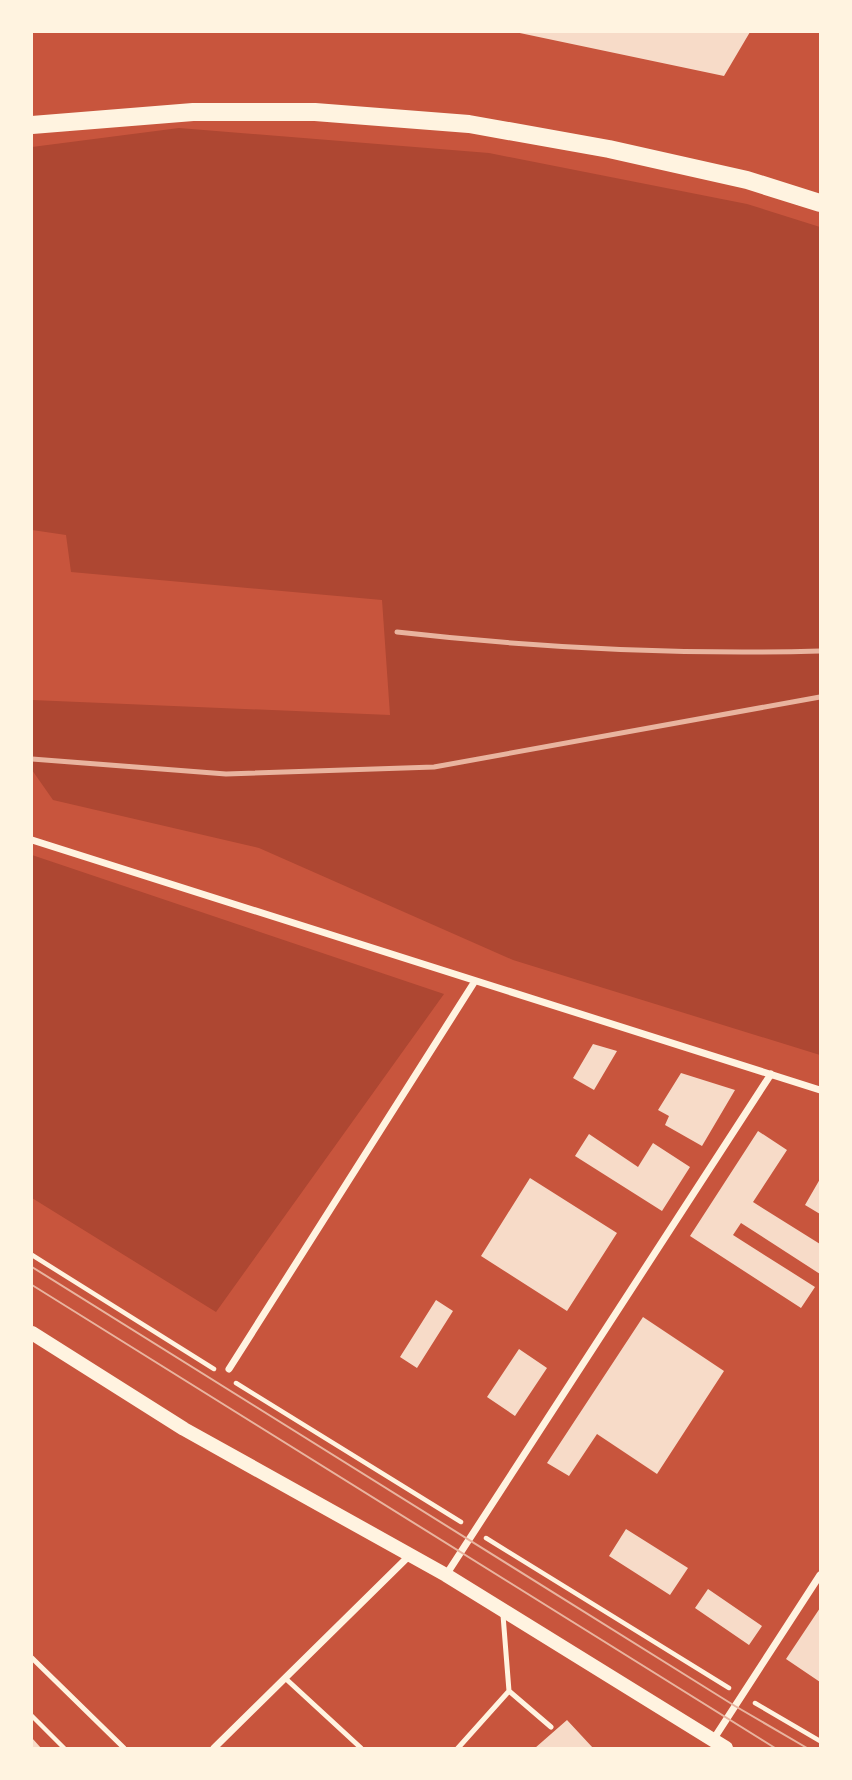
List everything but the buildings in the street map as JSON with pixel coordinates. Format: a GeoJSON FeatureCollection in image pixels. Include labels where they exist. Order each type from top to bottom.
{"type":"FeatureCollection","features":[{"type":"Feature","properties":{"kind":"main road"},"geometry":{"type":"LineString","coordinates":[[32,125],[192,112],[315,112],[469,124],[609,149],[747,180],[821,204]]}},
{"type":"Feature","properties":{"kind":"main road"},"geometry":{"type":"LineString","coordinates":[[32,1333],[184,1429],[446,1575],[726,1748]]}},
{"type":"Feature","properties":{"kind":"street"},"geometry":{"type":"LineString","coordinates":[[32,840],[821,1090]]}},
{"type":"Feature","properties":{"kind":"street"},"geometry":{"type":"LineString","coordinates":[[229,1368],[475,981]]}},
{"type":"Feature","properties":{"kind":"street"},"geometry":{"type":"LineString","coordinates":[[446,1575],[771,1074]]}},
{"type":"Feature","properties":{"kind":"street"},"geometry":{"type":"LineString","coordinates":[[214,1748],[410,1555]]}},
{"type":"Feature","properties":{"kind":"street"},"geometry":{"type":"LineString","coordinates":[[712,1740],[821,1575]]}},
{"type":"Feature","properties":{"kind":"lane"},"geometry":{"type":"LineString","coordinates":[[503,1612],[509,1691],[551,1727]]}},
{"type":"Feature","properties":{"kind":"lane"},"geometry":{"type":"LineString","coordinates":[[32,1658],[124,1748]]}},
{"type":"Feature","properties":{"kind":"lane"},"geometry":{"type":"LineString","coordinates":[[285,1678],[361,1748]]}},
{"type":"Feature","properties":{"kind":"lane"},"geometry":{"type":"LineString","coordinates":[[458,1748],[509,1691]]}},
{"type":"Feature","properties":{"kind":"lane"},"geometry":{"type":"LineString","coordinates":[[349,1748],[355,1743]]}},
{"type":"Feature","properties":{"kind":"path"},"geometry":{"type":"LineString","coordinates":[[32,1255],[475,1531],[821,1741]]}},
{"type":"Feature","properties":{"kind":"path"},"geometry":{"type":"LineString","coordinates":[[32,1716],[64,1748]]}},
{"type":"Feature","properties":{"kind":"shaded area"},"geometry":{"type":"Polygon","coordinates":[[[179,128],[489,153],[747,204],[820,227],[820,1055],[513,960],[259,848],[53,800],[32,770],[32,700],[390,715],[382,600],[71,572],[66,535],[32,530],[32,147],[179,128]]]}},
{"type":"Feature","properties":{"kind":"shaded area"},"geometry":{"type":"Polygon","coordinates":[[[32,855],[444,994],[216,1312],[32,1198],[32,855]]]}},
{"type":"Feature","properties":{"kind":"tram line"},"geometry":{"type":"LineString","coordinates":[[32,1267],[735,1706],[807,1748]]}},
{"type":"Feature","properties":{"kind":"tram line"},"geometry":{"type":"LineString","coordinates":[[32,1285],[775,1748]]}},
{"type":"Feature","properties":{"kind":"railway"},"geometry":{"type":"LineString","coordinates":[[397,632],[608,649],[820,651]]}},
{"type":"Feature","properties":{"kind":"railway"},"geometry":{"type":"LineString","coordinates":[[32,759],[226,774],[434,767],[820,697]]}}]}
